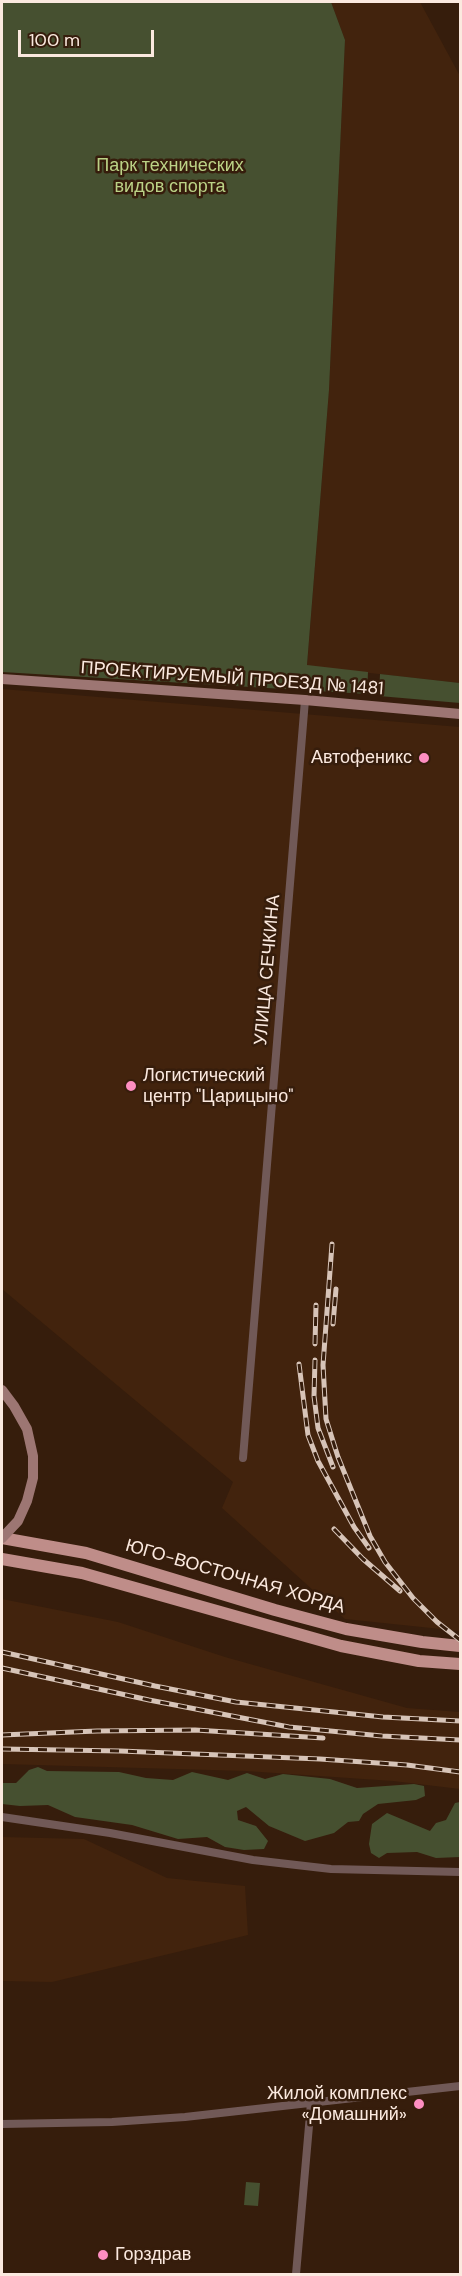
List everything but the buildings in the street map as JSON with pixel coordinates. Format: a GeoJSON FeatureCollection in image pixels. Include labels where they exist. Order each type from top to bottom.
{"type":"FeatureCollection","features":[{"type":"Feature","properties":{"kind":"main road","name":"ЮГО-ВОСТОЧНАЯ ХОРДА"},"geometry":{"type":"LineString","coordinates":[[2,1538],[86,1553],[346,1629],[460,1646]]}},
{"type":"Feature","properties":{"kind":"main road","name":"ЮГО-ВОСТОЧНАЯ ХОРДА"},"geometry":{"type":"LineString","coordinates":[[2,1559],[82,1573],[341,1646],[419,1660],[460,1664]]}},
{"type":"Feature","properties":{"kind":"street","name":"ПРОЕКТИРУЕМЫЙ ПРОЕЗД № 1481"},"geometry":{"type":"LineString","coordinates":[[2,679],[305,700],[460,714]]}},
{"type":"Feature","properties":{"kind":"street","name":"УЛИЦА СЕЧКИНА"},"geometry":{"type":"LineString","coordinates":[[243,1458],[305,700]]}},
{"type":"Feature","properties":{"kind":"street"},"geometry":{"type":"LineString","coordinates":[[2,1390],[15,1406],[27,1429],[33,1456],[33,1478],[27,1501],[18,1521],[2,1538]]}},
{"type":"Feature","properties":{"kind":"street"},"geometry":{"type":"LineString","coordinates":[[2,1817],[110,1833],[253,1860],[331,1869],[460,1872]]}},
{"type":"Feature","properties":{"kind":"street"},"geometry":{"type":"LineString","coordinates":[[2,2124],[112,2122],[184,2117],[460,2086]]}},
{"type":"Feature","properties":{"kind":"street"},"geometry":{"type":"LineString","coordinates":[[296,2274],[311,2103]]}},
{"type":"Feature","properties":{"kind":"shaded area"},"geometry":{"type":"Polygon","coordinates":[[[331,2],[420,2],[460,76],[460,683],[307,666],[329,390],[345,40],[331,2]]]}},
{"type":"Feature","properties":{"kind":"shaded area"},"geometry":{"type":"Polygon","coordinates":[[[2,689],[460,727],[460,1631],[345,1619],[222,1508],[233,1482],[2,1289],[2,689]]]}},
{"type":"Feature","properties":{"kind":"shaded area"},"geometry":{"type":"Polygon","coordinates":[[[2,1599],[118,1622],[225,1657],[407,1708],[460,1712],[460,1789],[393,1781],[246,1771],[2,1764],[2,1599]]]}},
{"type":"Feature","properties":{"kind":"shaded area"},"geometry":{"type":"Polygon","coordinates":[[[2,1837],[84,1839],[167,1878],[245,1886],[248,1935],[52,1982],[2,1981],[2,1837]]]}},
{"type":"Feature","properties":{"kind":"green space","name":"Парк технических видов спорта"},"geometry":{"type":"Polygon","coordinates":[[[2,2],[331,2],[345,40],[329,390],[307,665],[368,672],[367,694],[2,672],[2,2]]]}},
{"type":"Feature","properties":{"kind":"green space"},"geometry":{"type":"Polygon","coordinates":[[[380,674],[460,683],[460,703],[379,696],[380,674]]]}},
{"type":"Feature","properties":{"kind":"green space"},"geometry":{"type":"Polygon","coordinates":[[[38,1767],[47,1771],[119,1772],[146,1778],[173,1780],[192,1772],[228,1780],[247,1773],[265,1779],[283,1774],[330,1779],[357,1788],[414,1784],[424,1786],[425,1796],[416,1800],[378,1804],[363,1814],[359,1821],[348,1822],[334,1833],[305,1841],[269,1826],[246,1807],[237,1811],[238,1820],[256,1826],[268,1841],[264,1849],[244,1850],[225,1847],[207,1837],[178,1839],[132,1825],[75,1817],[48,1805],[2,1804],[2,1783],[16,1783],[29,1770],[38,1767]]]}},
{"type":"Feature","properties":{"kind":"green space"},"geometry":{"type":"Polygon","coordinates":[[[460,1802],[460,1857],[436,1858],[417,1852],[387,1853],[379,1858],[371,1853],[369,1844],[372,1824],[387,1813],[430,1831],[436,1823],[446,1820],[455,1803],[460,1802]]]}},
{"type":"Feature","properties":{"kind":"green space"},"geometry":{"type":"Polygon","coordinates":[[[246,2182],[260,2183],[258,2206],[244,2205],[246,2182]]]}},
{"type":"Feature","properties":{"kind":"railway"},"geometry":{"type":"LineString","coordinates":[[332,1244],[323,1365],[326,1419],[338,1457],[370,1536],[385,1562],[413,1598],[437,1622],[460,1640]]}},
{"type":"Feature","properties":{"kind":"railway"},"geometry":{"type":"LineString","coordinates":[[333,1324],[336,1289]]}},
{"type":"Feature","properties":{"kind":"railway"},"geometry":{"type":"LineString","coordinates":[[315,1344],[316,1305]]}},
{"type":"Feature","properties":{"kind":"railway"},"geometry":{"type":"LineString","coordinates":[[315,1360],[314,1396],[318,1428],[333,1467]]}},
{"type":"Feature","properties":{"kind":"railway"},"geometry":{"type":"LineString","coordinates":[[299,1364],[308,1435],[318,1461],[354,1527],[369,1548]]}},
{"type":"Feature","properties":{"kind":"railway"},"geometry":{"type":"LineString","coordinates":[[334,1529],[363,1559],[400,1591]]}},
{"type":"Feature","properties":{"kind":"railway"},"geometry":{"type":"LineString","coordinates":[[2,1652],[236,1702],[383,1717],[460,1721]]}},
{"type":"Feature","properties":{"kind":"railway"},"geometry":{"type":"LineString","coordinates":[[2,1668],[289,1727],[382,1736],[460,1740]]}},
{"type":"Feature","properties":{"kind":"railway"},"geometry":{"type":"LineString","coordinates":[[2,1735],[195,1730],[323,1738]]}},
{"type":"Feature","properties":{"kind":"railway"},"geometry":{"type":"LineString","coordinates":[[2,1749],[320,1759],[407,1765],[460,1772]]}},
{"type":"Feature","properties":{"kind":"place","name":"Автофеникс"},"geometry":{"type":"Point","coordinates":[424,758]}},
{"type":"Feature","properties":{"kind":"place","name":"Логистический центр \"Царицыно\""},"geometry":{"type":"Point","coordinates":[131,1086]}},
{"type":"Feature","properties":{"kind":"place","name":"Жилой комплекс «Домашний»"},"geometry":{"type":"Point","coordinates":[419,2104]}},
{"type":"Feature","properties":{"kind":"place","name":"Горздрав"},"geometry":{"type":"Point","coordinates":[103,2255]}}]}
